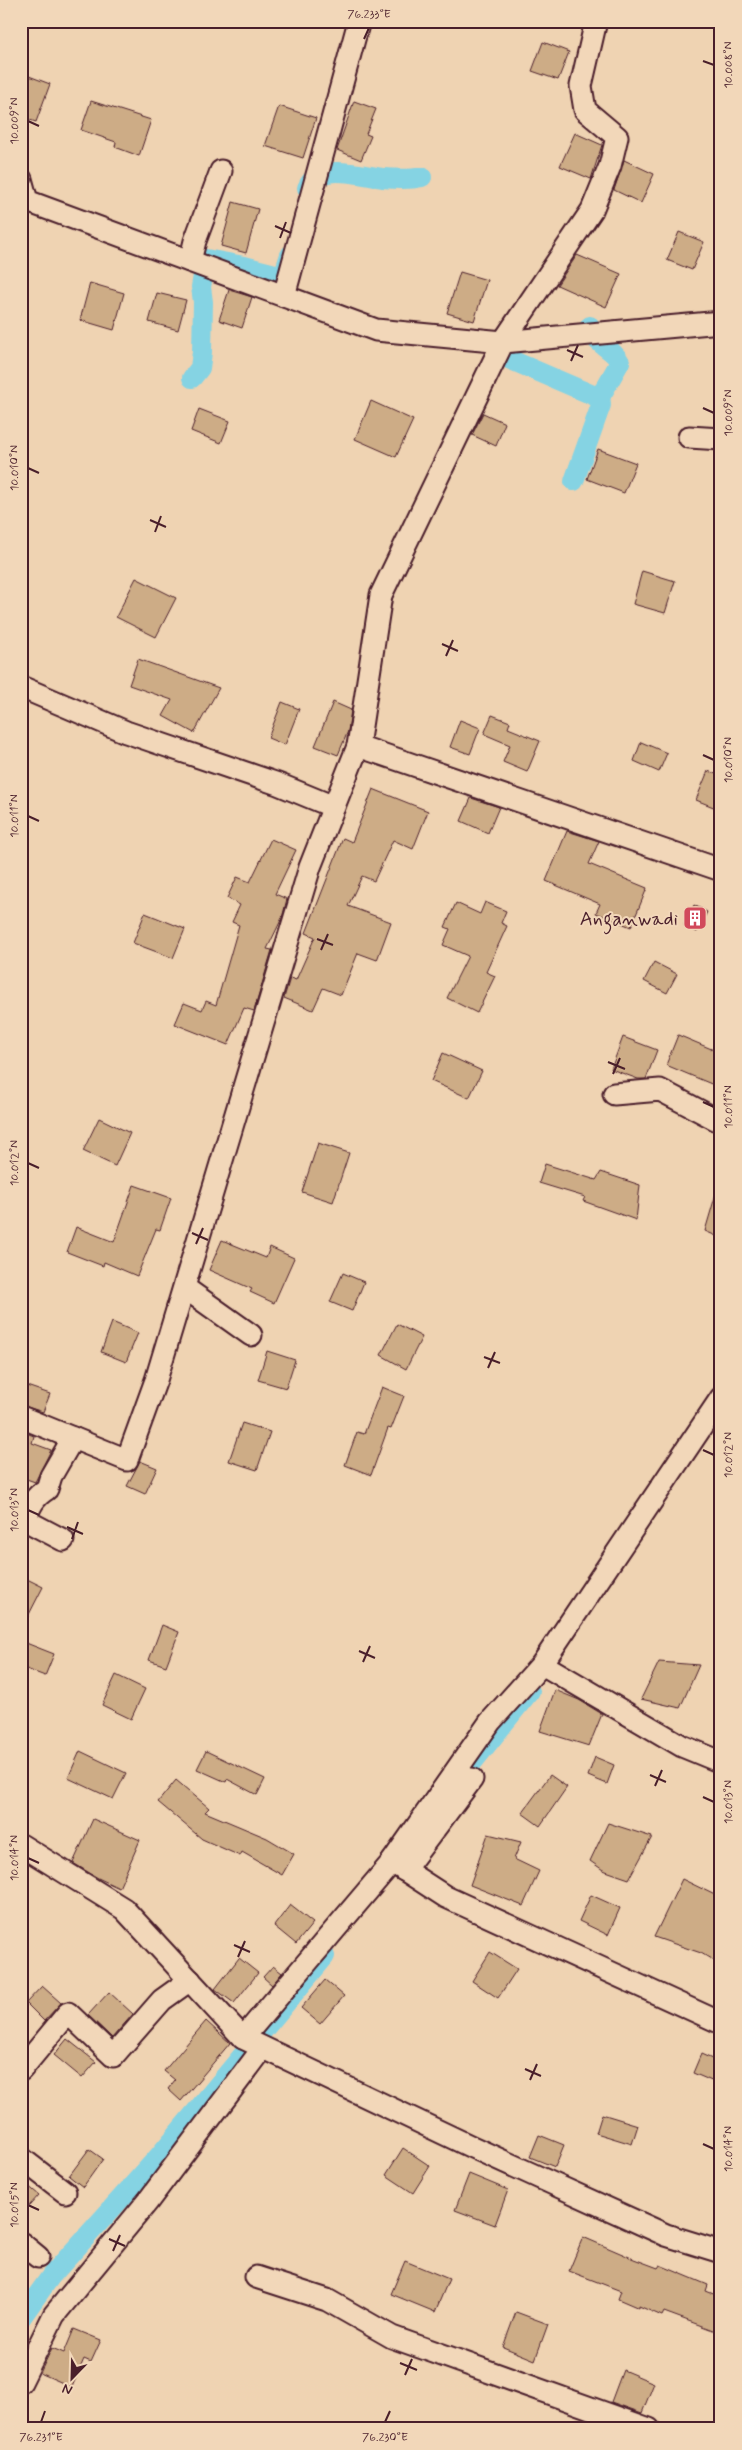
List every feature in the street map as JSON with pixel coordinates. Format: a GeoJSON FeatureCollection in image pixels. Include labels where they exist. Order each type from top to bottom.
{"type":"FeatureCollection","features":[{"type":"Feature","properties":{"kind":"street"},"geometry":{"type":"LineString","coordinates":[[284,296],[359,21]]}},
{"type":"Feature","properties":{"kind":"street"},"geometry":{"type":"LineString","coordinates":[[21,1417],[127,1460],[156,1380],[310,867],[358,746],[381,594],[502,342],[592,210],[610,166],[617,137],[585,110],[581,86],[596,21]]}},
{"type":"Feature","properties":{"kind":"street"},"geometry":{"type":"LineString","coordinates":[[200,265],[195,241],[221,171]]}},
{"type":"Feature","properties":{"kind":"street"},"geometry":{"type":"LineString","coordinates":[[21,179],[27,201],[376,330],[502,342],[721,322]]}},
{"type":"Feature","properties":{"kind":"street"},"geometry":{"type":"LineString","coordinates":[[689,437],[721,439]]}},
{"type":"Feature","properties":{"kind":"street"},"geometry":{"type":"LineString","coordinates":[[21,686],[126,732],[278,784],[334,807]]}},
{"type":"Feature","properties":{"kind":"street"},"geometry":{"type":"LineString","coordinates":[[358,746],[721,870]]}},
{"type":"Feature","properties":{"kind":"street"},"geometry":{"type":"LineString","coordinates":[[614,1094],[660,1090],[721,1122]]}},
{"type":"Feature","properties":{"kind":"street"},"geometry":{"type":"LineString","coordinates":[[184,1288],[251,1335]]}},
{"type":"Feature","properties":{"kind":"street"},"geometry":{"type":"LineString","coordinates":[[398,1866],[490,1722],[542,1664],[721,1398]]}},
{"type":"Feature","properties":{"kind":"street"},"geometry":{"type":"LineString","coordinates":[[63,1540],[25,1520],[37,1495],[47,1489],[51,1476],[73,1438]]}},
{"type":"Feature","properties":{"kind":"street"},"geometry":{"type":"LineString","coordinates":[[542,1664],[682,1746],[721,1762]]}},
{"type":"Feature","properties":{"kind":"street"},"geometry":{"type":"LineString","coordinates":[[243,2038],[398,1866],[472,1779]]}},
{"type":"Feature","properties":{"kind":"street"},"geometry":{"type":"LineString","coordinates":[[21,1845],[124,1909],[243,2038],[666,2235],[721,2252]]}},
{"type":"Feature","properties":{"kind":"street"},"geometry":{"type":"LineString","coordinates":[[398,1866],[446,1897],[721,2023]]}},
{"type":"Feature","properties":{"kind":"street"},"geometry":{"type":"LineString","coordinates":[[21,2070],[68,2013],[113,2056],[162,2000],[190,1980]]}},
{"type":"Feature","properties":{"kind":"street"},"geometry":{"type":"LineString","coordinates":[[21,2382],[54,2315],[148,2201],[263,2048]]}},
{"type":"Feature","properties":{"kind":"street"},"geometry":{"type":"LineString","coordinates":[[21,2158],[65,2192]]}},
{"type":"Feature","properties":{"kind":"street"},"geometry":{"type":"LineString","coordinates":[[21,2243],[38,2257]]}},
{"type":"Feature","properties":{"kind":"street"},"geometry":{"type":"LineString","coordinates":[[256,2277],[327,2300],[392,2336],[649,2429]]}},
{"type":"Feature","properties":{"kind":"building"},"geometry":{"type":"Polygon","coordinates":[[[543,42],[569,52],[558,80],[532,71],[543,42]]]}},
{"type":"Feature","properties":{"kind":"building"},"geometry":{"type":"Polygon","coordinates":[[[21,73],[50,84],[36,122],[21,117],[21,73]]]}},
{"type":"Feature","properties":{"kind":"building"},"geometry":{"type":"Polygon","coordinates":[[[91,101],[151,120],[139,156],[115,147],[116,142],[81,130],[91,101]]]}},
{"type":"Feature","properties":{"kind":"building"},"geometry":{"type":"Polygon","coordinates":[[[354,101],[376,109],[366,134],[371,136],[361,160],[337,150],[354,101]]]}},
{"type":"Feature","properties":{"kind":"building"},"geometry":{"type":"Polygon","coordinates":[[[279,106],[316,118],[303,158],[265,146],[279,106]]]}},
{"type":"Feature","properties":{"kind":"building"},"geometry":{"type":"Polygon","coordinates":[[[575,133],[602,145],[591,179],[560,166],[575,133]]]}},
{"type":"Feature","properties":{"kind":"building"},"geometry":{"type":"Polygon","coordinates":[[[624,160],[654,174],[641,203],[614,190],[624,160]]]}},
{"type":"Feature","properties":{"kind":"building"},"geometry":{"type":"Polygon","coordinates":[[[233,202],[258,209],[246,253],[221,246],[233,202]]]}},
{"type":"Feature","properties":{"kind":"building"},"geometry":{"type":"Polygon","coordinates":[[[679,232],[704,242],[692,270],[667,260],[679,232]]]}},
{"type":"Feature","properties":{"kind":"building"},"geometry":{"type":"Polygon","coordinates":[[[577,255],[621,274],[606,307],[557,285],[577,255]]]}},
{"type":"Feature","properties":{"kind":"building"},"geometry":{"type":"Polygon","coordinates":[[[460,272],[487,280],[474,321],[447,313],[460,272]]]}},
{"type":"Feature","properties":{"kind":"building"},"geometry":{"type":"Polygon","coordinates":[[[90,283],[124,293],[114,330],[80,320],[90,283]]]}},
{"type":"Feature","properties":{"kind":"building"},"geometry":{"type":"Polygon","coordinates":[[[229,290],[252,297],[242,328],[219,320],[229,290]]]}},
{"type":"Feature","properties":{"kind":"building"},"geometry":{"type":"Polygon","coordinates":[[[157,293],[186,300],[178,330],[149,322],[157,293]]]}},
{"type":"Feature","properties":{"kind":"building"},"geometry":{"type":"Polygon","coordinates":[[[371,401],[413,420],[396,457],[355,439],[371,401]]]}},
{"type":"Feature","properties":{"kind":"building"},"geometry":{"type":"Polygon","coordinates":[[[199,409],[230,421],[221,443],[191,431],[199,409]]]}},
{"type":"Feature","properties":{"kind":"building"},"geometry":{"type":"Polygon","coordinates":[[[483,413],[505,423],[496,446],[472,435],[483,413]]]}},
{"type":"Feature","properties":{"kind":"building"},"geometry":{"type":"Polygon","coordinates":[[[598,449],[636,463],[624,493],[587,479],[598,449]]]}},
{"type":"Feature","properties":{"kind":"building"},"geometry":{"type":"Polygon","coordinates":[[[642,571],[675,581],[665,613],[633,604],[642,571]]]}},
{"type":"Feature","properties":{"kind":"building"},"geometry":{"type":"Polygon","coordinates":[[[136,578],[176,598],[156,637],[116,617],[136,578]]]}},
{"type":"Feature","properties":{"kind":"building"},"geometry":{"type":"Polygon","coordinates":[[[138,659],[219,688],[194,733],[163,716],[172,700],[129,685],[138,659]]]}},
{"type":"Feature","properties":{"kind":"building"},"geometry":{"type":"Polygon","coordinates":[[[282,702],[299,709],[285,745],[268,738],[282,702]]]}},
{"type":"Feature","properties":{"kind":"building"},"geometry":{"type":"Polygon","coordinates":[[[333,702],[351,710],[348,731],[338,755],[315,746],[333,702]]]}},
{"type":"Feature","properties":{"kind":"building"},"geometry":{"type":"Polygon","coordinates":[[[492,715],[510,722],[508,728],[540,741],[527,772],[503,762],[510,745],[484,734],[492,715]]]}},
{"type":"Feature","properties":{"kind":"building"},"geometry":{"type":"Polygon","coordinates":[[[460,720],[480,728],[470,754],[450,747],[460,720]]]}},
{"type":"Feature","properties":{"kind":"building"},"geometry":{"type":"Polygon","coordinates":[[[641,742],[667,753],[659,772],[634,761],[641,742]]]}},
{"type":"Feature","properties":{"kind":"building"},"geometry":{"type":"Polygon","coordinates":[[[708,771],[721,776],[721,810],[696,800],[708,771]]]}},
{"type":"Feature","properties":{"kind":"building"},"geometry":{"type":"Polygon","coordinates":[[[373,789],[428,811],[413,849],[393,840],[374,881],[362,876],[348,906],[391,922],[377,960],[358,953],[341,995],[323,988],[313,1010],[284,998],[290,978],[296,980],[315,937],[306,933],[343,838],[352,842],[373,789]]]}},
{"type":"Feature","properties":{"kind":"building"},"geometry":{"type":"Polygon","coordinates":[[[471,798],[499,807],[488,833],[461,821],[471,798]]]}},
{"type":"Feature","properties":{"kind":"building"},"geometry":{"type":"Polygon","coordinates":[[[567,831],[599,841],[589,864],[647,888],[631,927],[596,913],[600,904],[546,881],[567,831]]]}},
{"type":"Feature","properties":{"kind":"building"},"geometry":{"type":"Polygon","coordinates":[[[271,839],[296,850],[275,894],[287,899],[282,918],[267,949],[272,950],[254,1011],[244,1008],[228,1045],[175,1024],[184,1003],[202,1010],[206,1001],[216,1005],[239,925],[232,922],[240,905],[227,898],[237,877],[250,882],[271,839]]]}},
{"type":"Feature","properties":{"kind":"building"},"geometry":{"type":"Polygon","coordinates":[[[485,902],[506,911],[501,923],[507,926],[486,972],[495,976],[477,1013],[447,998],[468,956],[443,945],[450,929],[445,927],[456,903],[480,914],[485,902]]]}},
{"type":"Feature","properties":{"kind":"building","name":"Anganwadi"},"geometry":{"type":"Polygon","coordinates":[[[694,905],[707,912],[697,932],[684,925],[694,905]]]}},
{"type":"Feature","properties":{"kind":"building"},"geometry":{"type":"Polygon","coordinates":[[[145,913],[185,929],[173,958],[133,943],[145,913]]]}},
{"type":"Feature","properties":{"kind":"building"},"geometry":{"type":"Polygon","coordinates":[[[654,962],[677,974],[667,993],[644,981],[654,962]]]}},
{"type":"Feature","properties":{"kind":"building"},"geometry":{"type":"Polygon","coordinates":[[[678,1035],[721,1053],[721,1088],[666,1065],[678,1035]]]}},
{"type":"Feature","properties":{"kind":"building"},"geometry":{"type":"Polygon","coordinates":[[[623,1037],[657,1050],[646,1079],[638,1079],[611,1069],[623,1037]]]}},
{"type":"Feature","properties":{"kind":"building"},"geometry":{"type":"Polygon","coordinates":[[[443,1053],[482,1071],[469,1098],[431,1081],[443,1053]]]}},
{"type":"Feature","properties":{"kind":"building"},"geometry":{"type":"Polygon","coordinates":[[[99,1118],[130,1133],[115,1166],[83,1151],[99,1118]]]}},
{"type":"Feature","properties":{"kind":"building"},"geometry":{"type":"Polygon","coordinates":[[[318,1143],[349,1153],[333,1202],[302,1192],[318,1143]]]}},
{"type":"Feature","properties":{"kind":"building"},"geometry":{"type":"Polygon","coordinates":[[[545,1164],[596,1180],[601,1172],[640,1185],[636,1220],[583,1201],[585,1197],[539,1183],[545,1164]]]}},
{"type":"Feature","properties":{"kind":"building"},"geometry":{"type":"Polygon","coordinates":[[[134,1185],[171,1198],[160,1230],[156,1229],[137,1276],[104,1262],[103,1266],[67,1252],[76,1227],[114,1242],[134,1185]]]}},
{"type":"Feature","properties":{"kind":"building"},"geometry":{"type":"Polygon","coordinates":[[[717,1190],[721,1191],[721,1238],[705,1231],[717,1190]]]}},
{"type":"Feature","properties":{"kind":"building"},"geometry":{"type":"Polygon","coordinates":[[[222,1240],[266,1258],[270,1247],[294,1258],[274,1303],[250,1292],[252,1289],[209,1270],[222,1240]]]}},
{"type":"Feature","properties":{"kind":"building"},"geometry":{"type":"Polygon","coordinates":[[[343,1273],[364,1282],[352,1311],[330,1302],[343,1273]]]}},
{"type":"Feature","properties":{"kind":"building"},"geometry":{"type":"Polygon","coordinates":[[[112,1322],[138,1333],[126,1362],[101,1352],[112,1322]]]}},
{"type":"Feature","properties":{"kind":"building"},"geometry":{"type":"Polygon","coordinates":[[[397,1324],[422,1337],[406,1369],[381,1355],[397,1324]]]}},
{"type":"Feature","properties":{"kind":"building"},"geometry":{"type":"Polygon","coordinates":[[[267,1351],[295,1360],[286,1388],[258,1380],[267,1351]]]}},
{"type":"Feature","properties":{"kind":"building"},"geometry":{"type":"Polygon","coordinates":[[[21,1384],[50,1394],[43,1412],[21,1405],[21,1384]]]}},
{"type":"Feature","properties":{"kind":"building"},"geometry":{"type":"Polygon","coordinates":[[[382,1387],[404,1396],[391,1429],[388,1428],[371,1475],[345,1465],[357,1432],[364,1434],[382,1387]]]}},
{"type":"Feature","properties":{"kind":"building"},"geometry":{"type":"Polygon","coordinates":[[[242,1423],[270,1432],[257,1470],[229,1461],[242,1423]]]}},
{"type":"Feature","properties":{"kind":"building"},"geometry":{"type":"Polygon","coordinates":[[[21,1431],[34,1436],[32,1443],[51,1450],[35,1482],[21,1477],[21,1431]]]}},
{"type":"Feature","properties":{"kind":"building"},"geometry":{"type":"Polygon","coordinates":[[[140,1461],[157,1468],[145,1494],[127,1486],[140,1461]]]}},
{"type":"Feature","properties":{"kind":"building"},"geometry":{"type":"Polygon","coordinates":[[[21,1576],[43,1587],[21,1630],[21,1576]]]}},
{"type":"Feature","properties":{"kind":"building"},"geometry":{"type":"Polygon","coordinates":[[[162,1625],[179,1632],[166,1666],[149,1660],[162,1625]]]}},
{"type":"Feature","properties":{"kind":"building"},"geometry":{"type":"Polygon","coordinates":[[[21,1641],[54,1654],[45,1676],[21,1667],[21,1641]]]}},
{"type":"Feature","properties":{"kind":"building"},"geometry":{"type":"Polygon","coordinates":[[[659,1662],[699,1665],[680,1708],[641,1699],[659,1662]]]}},
{"type":"Feature","properties":{"kind":"building"},"geometry":{"type":"Polygon","coordinates":[[[116,1675],[145,1689],[131,1719],[102,1705],[116,1675]]]}},
{"type":"Feature","properties":{"kind":"building"},"geometry":{"type":"Polygon","coordinates":[[[555,1690],[579,1700],[602,1714],[589,1746],[540,1731],[555,1690]]]}},
{"type":"Feature","properties":{"kind":"building"},"geometry":{"type":"Polygon","coordinates":[[[80,1751],[126,1773],[113,1799],[68,1778],[80,1751]]]}},
{"type":"Feature","properties":{"kind":"building"},"geometry":{"type":"Polygon","coordinates":[[[206,1751],[265,1779],[257,1795],[227,1779],[226,1782],[197,1769],[206,1751]]]}},
{"type":"Feature","properties":{"kind":"building"},"geometry":{"type":"Polygon","coordinates":[[[595,1757],[614,1765],[607,1784],[588,1776],[595,1757]]]}},
{"type":"Feature","properties":{"kind":"building"},"geometry":{"type":"Polygon","coordinates":[[[550,1775],[567,1787],[540,1826],[522,1813],[550,1775]]]}},
{"type":"Feature","properties":{"kind":"building"},"geometry":{"type":"Polygon","coordinates":[[[176,1780],[209,1808],[205,1812],[267,1838],[294,1854],[282,1875],[242,1852],[240,1856],[202,1839],[158,1802],[176,1780]]]}},
{"type":"Feature","properties":{"kind":"building"},"geometry":{"type":"Polygon","coordinates":[[[93,1819],[140,1840],[119,1888],[73,1863],[93,1819]]]}},
{"type":"Feature","properties":{"kind":"building"},"geometry":{"type":"Polygon","coordinates":[[[608,1823],[652,1837],[629,1879],[603,1870],[590,1861],[608,1823]]]}},
{"type":"Feature","properties":{"kind":"building"},"geometry":{"type":"Polygon","coordinates":[[[488,1834],[521,1842],[514,1859],[539,1871],[523,1906],[470,1885],[488,1834]]]}},
{"type":"Feature","properties":{"kind":"building"},"geometry":{"type":"Polygon","coordinates":[[[682,1879],[721,1898],[721,1965],[701,1953],[654,1937],[682,1879]]]}},
{"type":"Feature","properties":{"kind":"building"},"geometry":{"type":"Polygon","coordinates":[[[591,1895],[620,1908],[608,1935],[579,1921],[591,1895]]]}},
{"type":"Feature","properties":{"kind":"building"},"geometry":{"type":"Polygon","coordinates":[[[290,1905],[313,1923],[296,1944],[274,1926],[290,1905]]]}},
{"type":"Feature","properties":{"kind":"building"},"geometry":{"type":"Polygon","coordinates":[[[490,1952],[517,1969],[498,1998],[472,1981],[490,1952]]]}},
{"type":"Feature","properties":{"kind":"building"},"geometry":{"type":"Polygon","coordinates":[[[239,1958],[258,1973],[234,2003],[215,1989],[239,1958]]]}},
{"type":"Feature","properties":{"kind":"building"},"geometry":{"type":"Polygon","coordinates":[[[273,1966],[282,1973],[272,1985],[263,1977],[273,1966]]]}},
{"type":"Feature","properties":{"kind":"building"},"geometry":{"type":"Polygon","coordinates":[[[325,1980],[344,1996],[320,2024],[301,2008],[325,1980]]]}},
{"type":"Feature","properties":{"kind":"building"},"geometry":{"type":"Polygon","coordinates":[[[42,1986],[61,2003],[44,2021],[26,2003],[42,1986]]]}},
{"type":"Feature","properties":{"kind":"building"},"geometry":{"type":"Polygon","coordinates":[[[109,1992],[133,2014],[112,2038],[88,2015],[109,1992]]]}},
{"type":"Feature","properties":{"kind":"building"},"geometry":{"type":"Polygon","coordinates":[[[206,2021],[230,2043],[181,2101],[168,2089],[175,2080],[164,2071],[206,2021]]]}},
{"type":"Feature","properties":{"kind":"building"},"geometry":{"type":"Polygon","coordinates":[[[67,2039],[96,2062],[82,2078],[54,2055],[67,2039]]]}},
{"type":"Feature","properties":{"kind":"building"},"geometry":{"type":"Polygon","coordinates":[[[701,2054],[721,2063],[721,2085],[693,2073],[701,2054]]]}},
{"type":"Feature","properties":{"kind":"building"},"geometry":{"type":"Polygon","coordinates":[[[602,2114],[638,2125],[632,2144],[596,2133],[602,2114]]]}},
{"type":"Feature","properties":{"kind":"building"},"geometry":{"type":"Polygon","coordinates":[[[539,2135],[564,2145],[555,2167],[530,2157],[539,2135]]]}},
{"type":"Feature","properties":{"kind":"building"},"geometry":{"type":"Polygon","coordinates":[[[403,2148],[430,2166],[413,2193],[386,2175],[403,2148]]]}},
{"type":"Feature","properties":{"kind":"building"},"geometry":{"type":"Polygon","coordinates":[[[89,2149],[103,2159],[83,2187],[69,2176],[89,2149]]]}},
{"type":"Feature","properties":{"kind":"building"},"geometry":{"type":"Polygon","coordinates":[[[469,2174],[508,2190],[495,2225],[455,2210],[469,2174]]]}},
{"type":"Feature","properties":{"kind":"building"},"geometry":{"type":"Polygon","coordinates":[[[21,2180],[39,2195],[21,2215],[21,2180]]]}},
{"type":"Feature","properties":{"kind":"building"},"geometry":{"type":"Polygon","coordinates":[[[583,2237],[634,2259],[658,2268],[660,2265],[708,2285],[706,2291],[721,2297],[721,2333],[664,2312],[662,2316],[639,2306],[639,2308],[618,2299],[621,2291],[569,2271],[583,2237]]]}},
{"type":"Feature","properties":{"kind":"building"},"geometry":{"type":"Polygon","coordinates":[[[405,2261],[449,2279],[435,2312],[391,2294],[405,2261]]]}},
{"type":"Feature","properties":{"kind":"building"},"geometry":{"type":"Polygon","coordinates":[[[516,2312],[548,2324],[535,2360],[503,2347],[516,2312]]]}},
{"type":"Feature","properties":{"kind":"building"},"geometry":{"type":"Polygon","coordinates":[[[74,2329],[101,2340],[91,2362],[84,2359],[72,2387],[40,2373],[52,2348],[64,2353],[74,2329]]]}},
{"type":"Feature","properties":{"kind":"building"},"geometry":{"type":"Polygon","coordinates":[[[623,2370],[654,2383],[642,2413],[611,2402],[623,2370]]]}},
{"type":"Feature","properties":{"kind":"waterway"},"geometry":{"type":"LineString","coordinates":[[307,188],[313,180],[330,172],[353,173],[393,179],[422,177]]}},
{"type":"Feature","properties":{"kind":"waterway"},"geometry":{"type":"LineString","coordinates":[[192,378],[200,368],[202,352],[203,302],[201,287],[206,259],[283,276],[290,255]]}},
{"type":"Feature","properties":{"kind":"waterway"},"geometry":{"type":"LineString","coordinates":[[497,354],[595,396],[603,392],[620,362],[617,357],[594,337],[590,326]]}},
{"type":"Feature","properties":{"kind":"waterway"},"geometry":{"type":"LineString","coordinates":[[574,481],[601,405],[600,394]]}},
{"type":"Feature","properties":{"kind":"waterway"},"geometry":{"type":"LineString","coordinates":[[473,1762],[530,1691]]}},
{"type":"Feature","properties":{"kind":"waterway"},"geometry":{"type":"LineString","coordinates":[[21,2318],[51,2276],[159,2156],[325,1956]]}},
{"type":"Feature","properties":{"kind":"place","name":"Anganwadi"},"geometry":{"type":"Point","coordinates":[695,918]}}]}
